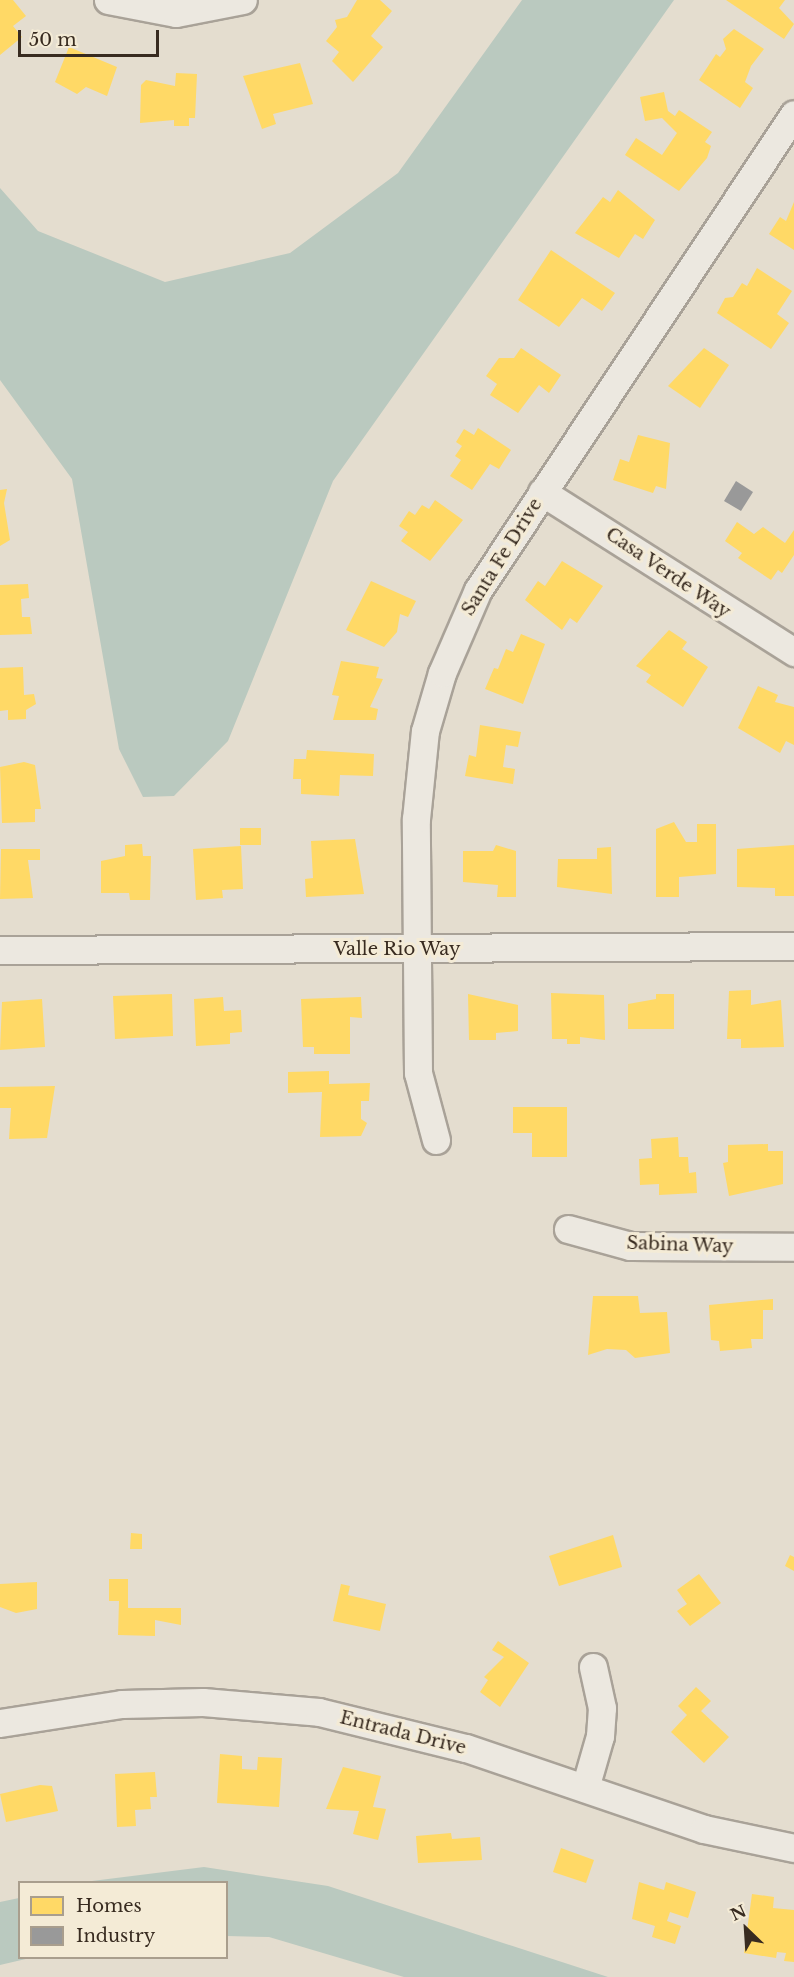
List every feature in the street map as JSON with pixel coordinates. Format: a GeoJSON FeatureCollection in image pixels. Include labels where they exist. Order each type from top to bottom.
{"type":"FeatureCollection","features":[{"type":"Feature","properties":{"kind":"street"},"geometry":{"type":"LineString","coordinates":[[108,0],[176,13],[243,0]]}},
{"type":"Feature","properties":{"kind":"street","name":"Santa Fe Drive"},"geometry":{"type":"LineString","coordinates":[[436,1140],[418,1072],[415,949],[416,819],[425,731],[460,626],[542,492],[794,114]]}},
{"type":"Feature","properties":{"kind":"street","name":"Casa Verde Way"},"geometry":{"type":"LineString","coordinates":[[542,492],[794,652]]}},
{"type":"Feature","properties":{"kind":"street","name":"Valle Rio Way"},"geometry":{"type":"LineString","coordinates":[[0,950],[794,946]]}},
{"type":"Feature","properties":{"kind":"street","name":"Sabina Way"},"geometry":{"type":"LineString","coordinates":[[568,1229],[630,1246],[794,1246]]}},
{"type":"Feature","properties":{"kind":"street"},"geometry":{"type":"LineString","coordinates":[[585,1788],[600,1736],[602,1708],[593,1668]]}},
{"type":"Feature","properties":{"kind":"street","name":"Entrada Drive"},"geometry":{"type":"LineString","coordinates":[[0,1724],[122,1704],[261,1705],[408,1733],[585,1788],[704,1829],[794,1848]]}},
{"type":"Feature","properties":{"kind":"shaded area"},"geometry":{"type":"Polygon","coordinates":[[[522,0],[674,0],[333,481],[228,741],[174,796],[143,797],[119,749],[72,479],[0,380],[0,188],[38,231],[165,282],[290,253],[398,173],[522,0]]]}},
{"type":"Feature","properties":{"kind":"shaded area"},"geometry":{"type":"Polygon","coordinates":[[[204,1867],[328,1886],[608,1977],[404,1977],[269,1937],[228,1936],[228,1881],[92,1881],[204,1867]]]}},
{"type":"Feature","properties":{"kind":"shaded area"},"geometry":{"type":"Polygon","coordinates":[[[18,1898],[18,1959],[26,1959],[0,1965],[0,1902],[18,1898]]]}},
{"type":"Feature","properties":{"kind":"building: Homes"},"geometry":{"type":"Polygon","coordinates":[[[0,0],[13,0],[26,16],[13,26],[22,37],[0,55],[0,0]]]}},
{"type":"Feature","properties":{"kind":"building: Homes"},"geometry":{"type":"Polygon","coordinates":[[[357,0],[380,0],[392,11],[371,36],[383,47],[353,82],[332,61],[339,52],[326,41],[337,27],[335,20],[347,17],[357,0]]]}},
{"type":"Feature","properties":{"kind":"building: Homes"},"geometry":{"type":"Polygon","coordinates":[[[726,0],[785,0],[779,8],[794,24],[784,39],[726,0]]]}},
{"type":"Feature","properties":{"kind":"building: Homes"},"geometry":{"type":"Polygon","coordinates":[[[734,29],[764,49],[751,66],[745,82],[753,88],[740,108],[699,80],[716,54],[720,57],[726,49],[723,39],[734,29]]]}},
{"type":"Feature","properties":{"kind":"building: Homes"},"geometry":{"type":"Polygon","coordinates":[[[69,47],[117,67],[107,96],[86,87],[77,94],[55,82],[69,47]]]}},
{"type":"Feature","properties":{"kind":"building: Homes"},"geometry":{"type":"Polygon","coordinates":[[[300,63],[313,104],[273,114],[276,124],[262,129],[243,76],[300,63]]]}},
{"type":"Feature","properties":{"kind":"building: Homes"},"geometry":{"type":"Polygon","coordinates":[[[176,73],[197,74],[195,118],[189,118],[189,126],[174,126],[174,120],[140,123],[141,85],[146,80],[175,86],[176,73]]]}},
{"type":"Feature","properties":{"kind":"building: Homes"},"geometry":{"type":"Polygon","coordinates":[[[664,92],[668,111],[675,116],[679,110],[712,132],[705,142],[711,146],[707,158],[679,191],[625,155],[636,138],[662,155],[677,133],[662,118],[645,121],[640,97],[664,92]]]}},
{"type":"Feature","properties":{"kind":"building: Homes"},"geometry":{"type":"Polygon","coordinates":[[[618,190],[655,220],[643,239],[635,234],[619,258],[575,233],[603,197],[610,202],[618,190]]]}},
{"type":"Feature","properties":{"kind":"building: Homes"},"geometry":{"type":"Polygon","coordinates":[[[794,202],[794,250],[769,234],[780,217],[786,221],[794,202]]]}},
{"type":"Feature","properties":{"kind":"building: Homes"},"geometry":{"type":"Polygon","coordinates":[[[551,250],[615,293],[602,311],[582,298],[559,327],[518,300],[551,250]]]}},
{"type":"Feature","properties":{"kind":"building: Homes"},"geometry":{"type":"Polygon","coordinates":[[[757,268],[792,291],[777,314],[789,323],[771,349],[717,313],[725,298],[733,297],[742,283],[747,286],[757,268]]]}},
{"type":"Feature","properties":{"kind":"building: Homes"},"geometry":{"type":"Polygon","coordinates":[[[521,348],[561,375],[549,393],[539,385],[518,413],[490,395],[497,384],[486,376],[499,358],[514,358],[521,348]]]}},
{"type":"Feature","properties":{"kind":"building: Homes"},"geometry":{"type":"Polygon","coordinates":[[[704,348],[729,365],[700,408],[668,386],[704,348]]]}},
{"type":"Feature","properties":{"kind":"building: Homes"},"geometry":{"type":"Polygon","coordinates":[[[478,428],[511,450],[499,469],[490,464],[472,490],[450,476],[461,460],[455,456],[462,446],[456,442],[464,429],[474,435],[478,428]]]}},
{"type":"Feature","properties":{"kind":"building: Homes"},"geometry":{"type":"Polygon","coordinates":[[[638,435],[670,443],[666,489],[656,486],[653,493],[613,480],[620,459],[629,462],[638,435]]]}},
{"type":"Feature","properties":{"kind":"building: Homes"},"geometry":{"type":"Polygon","coordinates":[[[7,489],[4,503],[10,540],[0,546],[0,490],[7,489]]]}},
{"type":"Feature","properties":{"kind":"building: Homes"},"geometry":{"type":"Polygon","coordinates":[[[435,500],[463,520],[430,561],[401,541],[408,532],[399,526],[409,511],[415,515],[422,505],[429,509],[435,500]]]}},
{"type":"Feature","properties":{"kind":"building: Homes"},"geometry":{"type":"Polygon","coordinates":[[[737,522],[754,534],[763,527],[785,543],[794,530],[794,555],[782,573],[778,570],[771,580],[738,558],[742,553],[725,541],[737,522]]]}},
{"type":"Feature","properties":{"kind":"building: Homes"},"geometry":{"type":"Polygon","coordinates":[[[562,561],[603,586],[577,623],[570,618],[562,630],[525,600],[538,581],[545,586],[562,561]]]}},
{"type":"Feature","properties":{"kind":"building: Homes"},"geometry":{"type":"Polygon","coordinates":[[[371,581],[416,601],[408,617],[400,614],[397,632],[384,647],[346,630],[371,581]]]}},
{"type":"Feature","properties":{"kind":"building: Homes"},"geometry":{"type":"Polygon","coordinates":[[[28,584],[29,598],[21,599],[22,617],[30,617],[32,634],[0,635],[0,585],[28,584]]]}},
{"type":"Feature","properties":{"kind":"building: Homes"},"geometry":{"type":"Polygon","coordinates":[[[669,630],[687,642],[682,649],[708,667],[683,707],[646,682],[651,675],[636,666],[669,630]]]}},
{"type":"Feature","properties":{"kind":"building: Homes"},"geometry":{"type":"Polygon","coordinates":[[[521,634],[545,644],[523,704],[485,689],[494,668],[498,669],[506,649],[513,652],[521,634]]]}},
{"type":"Feature","properties":{"kind":"building: Homes"},"geometry":{"type":"Polygon","coordinates":[[[341,661],[379,667],[376,678],[383,679],[370,707],[378,709],[376,720],[333,720],[339,696],[332,695],[341,661]]]}},
{"type":"Feature","properties":{"kind":"building: Homes"},"geometry":{"type":"Polygon","coordinates":[[[23,667],[24,695],[34,694],[36,704],[26,710],[26,719],[8,720],[8,710],[0,711],[0,668],[23,667]]]}},
{"type":"Feature","properties":{"kind":"building: Homes"},"geometry":{"type":"Polygon","coordinates":[[[758,686],[778,695],[775,702],[794,707],[794,745],[786,741],[780,753],[738,728],[758,686]]]}},
{"type":"Feature","properties":{"kind":"building: Homes"},"geometry":{"type":"Polygon","coordinates":[[[480,725],[521,732],[518,747],[506,745],[503,767],[515,769],[513,784],[465,776],[469,755],[476,757],[480,725]]]}},
{"type":"Feature","properties":{"kind":"building: Homes"},"geometry":{"type":"Polygon","coordinates":[[[307,750],[374,754],[373,776],[340,775],[339,796],[301,794],[301,779],[293,779],[294,759],[306,759],[307,750]]]}},
{"type":"Feature","properties":{"kind":"building: Homes"},"geometry":{"type":"Polygon","coordinates":[[[24,762],[35,765],[41,809],[35,809],[35,822],[2,823],[0,767],[24,762]]]}},
{"type":"Feature","properties":{"kind":"building: Homes"},"geometry":{"type":"Polygon","coordinates":[[[674,822],[686,842],[697,842],[697,824],[716,824],[716,874],[679,877],[679,897],[656,897],[656,829],[674,822]]]}},
{"type":"Feature","properties":{"kind":"building: Homes"},"geometry":{"type":"Polygon","coordinates":[[[240,828],[261,828],[261,845],[240,845],[240,828]]]}},
{"type":"Feature","properties":{"kind":"building: Homes"},"geometry":{"type":"Polygon","coordinates":[[[355,839],[364,894],[306,897],[305,879],[313,878],[311,841],[355,839]]]}},
{"type":"Feature","properties":{"kind":"building: Homes"},"geometry":{"type":"Polygon","coordinates":[[[142,844],[143,856],[151,856],[150,900],[130,900],[129,893],[101,893],[101,861],[125,856],[125,845],[142,844]]]}},
{"type":"Feature","properties":{"kind":"building: Homes"},"geometry":{"type":"Polygon","coordinates":[[[496,845],[516,851],[516,897],[497,897],[498,885],[463,882],[463,851],[493,851],[496,845]]]}},
{"type":"Feature","properties":{"kind":"building: Homes"},"geometry":{"type":"Polygon","coordinates":[[[794,845],[794,896],[775,896],[775,888],[737,887],[737,849],[794,845]]]}},
{"type":"Feature","properties":{"kind":"building: Homes"},"geometry":{"type":"Polygon","coordinates":[[[241,846],[243,889],[222,890],[223,898],[196,900],[193,849],[241,846]]]}},
{"type":"Feature","properties":{"kind":"building: Homes"},"geometry":{"type":"Polygon","coordinates":[[[611,847],[612,894],[557,887],[558,859],[597,859],[597,848],[611,847]]]}},
{"type":"Feature","properties":{"kind":"building: Homes"},"geometry":{"type":"Polygon","coordinates":[[[1,849],[40,849],[40,860],[28,860],[33,898],[0,899],[1,849]]]}},
{"type":"Feature","properties":{"kind":"building: Homes"},"geometry":{"type":"Polygon","coordinates":[[[751,990],[751,1005],[781,1000],[784,1047],[741,1048],[741,1039],[727,1039],[729,991],[751,990]]]}},
{"type":"Feature","properties":{"kind":"building: Homes"},"geometry":{"type":"Polygon","coordinates":[[[551,993],[604,995],[605,1040],[580,1037],[580,1044],[567,1044],[567,1039],[552,1039],[551,993]]]}},
{"type":"Feature","properties":{"kind":"building: Homes"},"geometry":{"type":"Polygon","coordinates":[[[172,994],[173,1036],[115,1039],[113,996],[172,994]]]}},
{"type":"Feature","properties":{"kind":"building: Homes"},"geometry":{"type":"Polygon","coordinates":[[[468,994],[518,1005],[518,1031],[496,1033],[496,1040],[469,1040],[468,994]]]}},
{"type":"Feature","properties":{"kind":"building: Homes"},"geometry":{"type":"Polygon","coordinates":[[[656,994],[674,994],[674,1029],[628,1029],[628,1004],[656,999],[656,994]]]}},
{"type":"Feature","properties":{"kind":"building: Homes"},"geometry":{"type":"Polygon","coordinates":[[[223,997],[224,1011],[241,1010],[242,1032],[230,1033],[230,1044],[196,1046],[194,999],[223,997]]]}},
{"type":"Feature","properties":{"kind":"building: Homes"},"geometry":{"type":"Polygon","coordinates":[[[361,997],[362,1018],[350,1017],[350,1054],[314,1054],[314,1047],[303,1047],[301,999],[361,997]]]}},
{"type":"Feature","properties":{"kind":"building: Homes"},"geometry":{"type":"Polygon","coordinates":[[[42,999],[45,1047],[0,1050],[2,1002],[42,999]]]}},
{"type":"Feature","properties":{"kind":"building: Homes"},"geometry":{"type":"Polygon","coordinates":[[[329,1071],[329,1084],[370,1083],[369,1101],[361,1101],[361,1119],[367,1123],[361,1136],[320,1137],[322,1092],[288,1093],[288,1072],[329,1071]]]}},
{"type":"Feature","properties":{"kind":"building: Homes"},"geometry":{"type":"Polygon","coordinates":[[[55,1086],[47,1138],[9,1139],[11,1108],[0,1108],[0,1087],[55,1086]]]}},
{"type":"Feature","properties":{"kind":"building: Homes"},"geometry":{"type":"Polygon","coordinates":[[[513,1107],[567,1107],[567,1157],[532,1157],[532,1133],[513,1133],[513,1107]]]}},
{"type":"Feature","properties":{"kind":"building: Homes"},"geometry":{"type":"Polygon","coordinates":[[[678,1137],[679,1157],[688,1157],[689,1173],[696,1172],[697,1193],[659,1195],[659,1184],[640,1185],[639,1159],[652,1158],[651,1139],[678,1137]]]}},
{"type":"Feature","properties":{"kind":"building: Homes"},"geometry":{"type":"Polygon","coordinates":[[[768,1144],[768,1151],[783,1151],[783,1184],[729,1196],[723,1163],[728,1162],[728,1145],[768,1144]]]}},
{"type":"Feature","properties":{"kind":"building: Homes"},"geometry":{"type":"Polygon","coordinates":[[[593,1296],[638,1296],[640,1313],[667,1312],[670,1353],[635,1358],[626,1350],[607,1349],[588,1355],[593,1296]]]}},
{"type":"Feature","properties":{"kind":"building: Homes"},"geometry":{"type":"Polygon","coordinates":[[[773,1299],[773,1310],[763,1310],[763,1339],[751,1339],[752,1348],[720,1351],[719,1341],[711,1340],[709,1305],[773,1299]]]}},
{"type":"Feature","properties":{"kind":"building: Homes"},"geometry":{"type":"Polygon","coordinates":[[[131,1533],[142,1534],[142,1549],[130,1549],[131,1533]]]}},
{"type":"Feature","properties":{"kind":"building: Homes"},"geometry":{"type":"Polygon","coordinates":[[[613,1535],[622,1567],[559,1586],[549,1556],[613,1535]]]}},
{"type":"Feature","properties":{"kind":"building: Homes"},"geometry":{"type":"Polygon","coordinates":[[[790,1555],[794,1557],[794,1571],[785,1566],[790,1555]]]}},
{"type":"Feature","properties":{"kind":"building: Homes"},"geometry":{"type":"Polygon","coordinates":[[[699,1574],[721,1603],[690,1626],[677,1611],[687,1604],[677,1590],[699,1574]]]}},
{"type":"Feature","properties":{"kind":"building: Homes"},"geometry":{"type":"Polygon","coordinates":[[[109,1579],[128,1579],[128,1608],[181,1608],[181,1625],[155,1620],[155,1636],[118,1635],[119,1601],[109,1601],[109,1579]]]}},
{"type":"Feature","properties":{"kind":"building: Homes"},"geometry":{"type":"Polygon","coordinates":[[[37,1582],[37,1609],[16,1613],[0,1607],[0,1584],[37,1582]]]}},
{"type":"Feature","properties":{"kind":"building: Homes"},"geometry":{"type":"Polygon","coordinates":[[[341,1584],[350,1586],[348,1595],[386,1604],[380,1631],[333,1621],[341,1584]]]}},
{"type":"Feature","properties":{"kind":"building: Homes"},"geometry":{"type":"Polygon","coordinates":[[[498,1641],[529,1663],[500,1707],[480,1692],[488,1680],[484,1677],[504,1657],[492,1650],[498,1641]]]}},
{"type":"Feature","properties":{"kind":"building: Homes"},"geometry":{"type":"Polygon","coordinates":[[[696,1687],[711,1701],[701,1711],[729,1737],[704,1763],[671,1732],[687,1715],[678,1706],[696,1687]]]}},
{"type":"Feature","properties":{"kind":"building: Homes"},"geometry":{"type":"Polygon","coordinates":[[[220,1754],[242,1756],[242,1769],[257,1770],[258,1757],[282,1758],[279,1807],[217,1803],[220,1754]]]}},
{"type":"Feature","properties":{"kind":"building: Homes"},"geometry":{"type":"Polygon","coordinates":[[[343,1767],[381,1776],[373,1807],[386,1809],[378,1840],[353,1834],[359,1811],[326,1809],[343,1767]]]}},
{"type":"Feature","properties":{"kind":"building: Homes"},"geometry":{"type":"Polygon","coordinates":[[[155,1772],[157,1797],[150,1797],[151,1809],[135,1810],[136,1826],[117,1827],[115,1774],[155,1772]]]}},
{"type":"Feature","properties":{"kind":"building: Homes"},"geometry":{"type":"Polygon","coordinates":[[[40,1785],[52,1786],[58,1811],[6,1822],[0,1794],[40,1785]]]}},
{"type":"Feature","properties":{"kind":"building: Homes"},"geometry":{"type":"Polygon","coordinates":[[[451,1833],[452,1839],[480,1837],[482,1860],[418,1863],[416,1836],[451,1833]]]}},
{"type":"Feature","properties":{"kind":"building: Homes"},"geometry":{"type":"Polygon","coordinates":[[[561,1848],[594,1860],[586,1883],[553,1872],[561,1848]]]}},
{"type":"Feature","properties":{"kind":"building: Homes"},"geometry":{"type":"Polygon","coordinates":[[[639,1882],[664,1890],[666,1882],[696,1892],[688,1918],[670,1912],[667,1921],[681,1926],[675,1944],[652,1937],[655,1926],[632,1919],[639,1882]]]}},
{"type":"Feature","properties":{"kind":"building: Homes"},"geometry":{"type":"Polygon","coordinates":[[[752,1894],[774,1897],[773,1908],[794,1910],[794,1962],[784,1961],[786,1953],[777,1952],[776,1958],[744,1953],[752,1894]]]}},
{"type":"Feature","properties":{"kind":"building: Industry"},"geometry":{"type":"Polygon","coordinates":[[[736,481],[753,492],[741,511],[724,501],[736,481]]]}}]}
